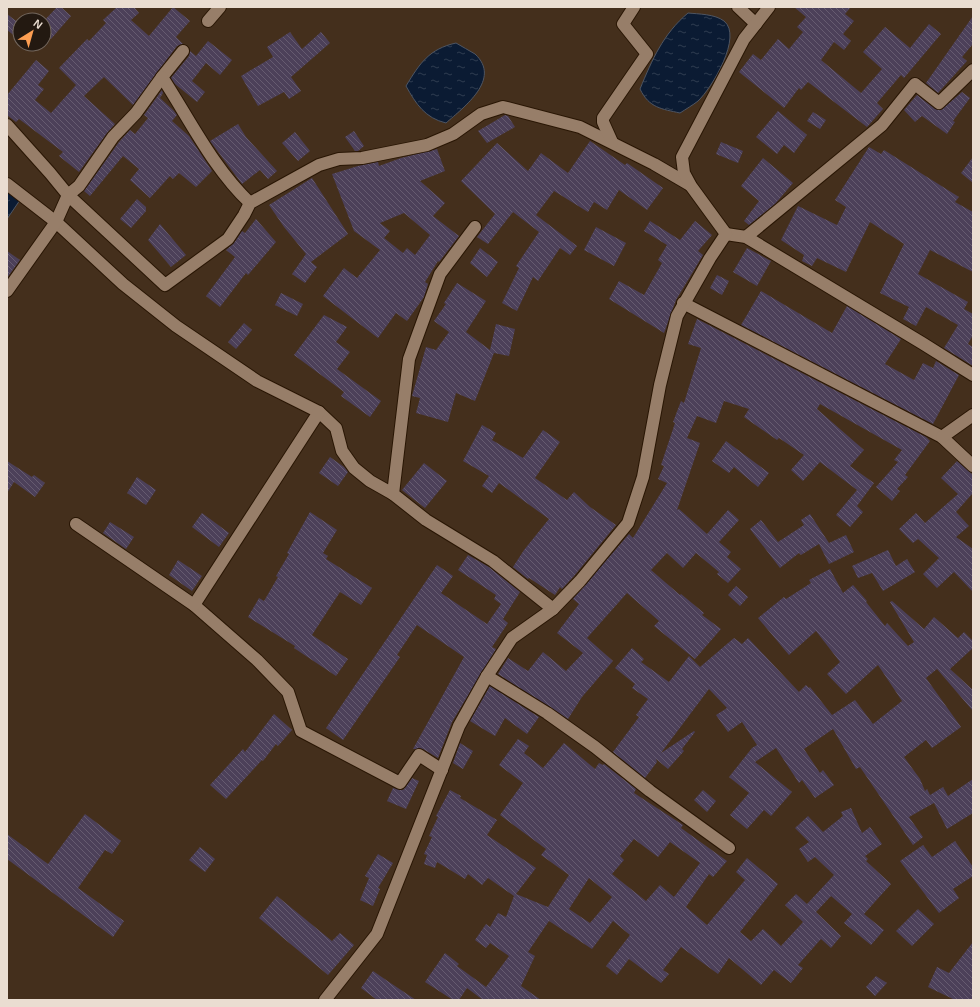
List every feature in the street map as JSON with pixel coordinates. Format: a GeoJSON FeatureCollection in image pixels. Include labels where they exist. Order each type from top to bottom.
{"type":"FeatureCollection","features":[{"type":"Feature","properties":{"kind":"street"},"geometry":{"type":"LineString","coordinates":[[208,21],[220,7]]}},
{"type":"Feature","properties":{"kind":"street"},"geometry":{"type":"LineString","coordinates":[[612,142],[603,122],[603,118],[648,54],[623,24],[634,7]]}},
{"type":"Feature","properties":{"kind":"street"},"geometry":{"type":"LineString","coordinates":[[738,7],[756,24]]}},
{"type":"Feature","properties":{"kind":"street"},"geometry":{"type":"LineString","coordinates":[[769,7],[744,39],[682,157],[684,173],[691,186],[726,234],[746,236],[973,375]]}},
{"type":"Feature","properties":{"kind":"street"},"geometry":{"type":"LineString","coordinates":[[7,291],[56,222],[68,195],[79,186],[113,138],[136,112],[183,51]]}},
{"type":"Feature","properties":{"kind":"street"},"geometry":{"type":"LineString","coordinates":[[746,236],[882,125],[915,84],[939,103],[973,70]]}},
{"type":"Feature","properties":{"kind":"street"},"geometry":{"type":"LineString","coordinates":[[162,77],[218,168],[232,186],[250,203]]}},
{"type":"Feature","properties":{"kind":"street"},"geometry":{"type":"LineString","coordinates":[[7,125],[68,195],[165,285],[228,239],[250,203],[318,165],[339,159],[362,158],[427,145],[453,134],[481,114],[503,107],[580,127],[612,142],[691,186]]}},
{"type":"Feature","properties":{"kind":"street"},"geometry":{"type":"LineString","coordinates":[[7,184],[56,222],[123,284],[176,326],[258,381],[319,412],[336,428],[342,451],[354,468],[370,481],[393,494],[426,520],[493,561],[553,609]]}},
{"type":"Feature","properties":{"kind":"street"},"geometry":{"type":"LineString","coordinates":[[393,494],[409,359],[440,274],[475,227]]}},
{"type":"Feature","properties":{"kind":"street"},"geometry":{"type":"LineString","coordinates":[[325,1000],[377,934],[458,726],[487,676],[512,638],[553,609],[580,581],[628,523],[643,477],[660,385],[677,316],[683,303],[726,234]]}},
{"type":"Feature","properties":{"kind":"street"},"geometry":{"type":"LineString","coordinates":[[683,303],[942,437],[973,466]]}},
{"type":"Feature","properties":{"kind":"street"},"geometry":{"type":"LineString","coordinates":[[194,606],[319,412]]}},
{"type":"Feature","properties":{"kind":"street"},"geometry":{"type":"LineString","coordinates":[[942,437],[973,415]]}},
{"type":"Feature","properties":{"kind":"street"},"geometry":{"type":"LineString","coordinates":[[76,524],[194,606],[258,660],[288,692],[301,731],[400,783],[419,755],[442,770]]}},
{"type":"Feature","properties":{"kind":"street"},"geometry":{"type":"LineString","coordinates":[[487,676],[547,713],[595,747],[650,791],[729,848]]}},
{"type":"Feature","properties":{"kind":"water"},"geometry":{"type":"Polygon","coordinates":[[[688,13],[716,17],[724,21],[729,28],[730,38],[723,62],[711,85],[698,101],[680,113],[662,109],[652,104],[640,89],[659,48],[679,21],[688,13]]]}},
{"type":"Feature","properties":{"kind":"water"},"geometry":{"type":"Polygon","coordinates":[[[456,43],[475,54],[482,63],[484,73],[482,83],[477,92],[462,109],[446,123],[432,118],[427,114],[414,99],[406,86],[426,58],[439,49],[456,43]]]}},
{"type":"Feature","properties":{"kind":"water"},"geometry":{"type":"Polygon","coordinates":[[[7,191],[20,200],[7,219],[7,191]]]}},
{"type":"Feature","properties":{"kind":"building"},"geometry":{"type":"Polygon","coordinates":[[[57,7],[61,7],[71,16],[52,38],[52,12],[57,7]]]}},
{"type":"Feature","properties":{"kind":"building"},"geometry":{"type":"Polygon","coordinates":[[[117,7],[134,7],[139,13],[131,20],[149,36],[173,7],[190,21],[176,37],[183,44],[177,46],[133,105],[104,77],[84,96],[115,124],[79,172],[59,156],[63,152],[19,119],[16,122],[7,115],[7,95],[36,60],[49,71],[38,85],[44,89],[35,100],[51,113],[76,85],[59,68],[87,39],[89,41],[106,23],[103,20],[117,7]]]}},
{"type":"Feature","properties":{"kind":"building"},"geometry":{"type":"Polygon","coordinates":[[[794,7],[851,7],[845,14],[854,21],[843,34],[851,41],[844,50],[834,42],[821,60],[861,93],[882,69],[863,52],[885,27],[910,48],[929,24],[941,34],[904,78],[901,75],[877,103],[883,109],[867,127],[808,82],[801,90],[799,88],[784,108],[739,72],[753,54],[761,60],[778,39],[789,49],[803,32],[797,27],[806,17],[794,7]]]}},
{"type":"Feature","properties":{"kind":"building"},"geometry":{"type":"Polygon","coordinates":[[[7,14],[12,18],[12,34],[7,30],[7,14]]]}},
{"type":"Feature","properties":{"kind":"building"},"geometry":{"type":"Polygon","coordinates":[[[973,16],[973,44],[962,57],[967,61],[938,93],[926,83],[973,16]]]}},
{"type":"Feature","properties":{"kind":"building"},"geometry":{"type":"Polygon","coordinates":[[[290,32],[302,49],[321,32],[330,43],[291,77],[301,91],[289,99],[284,92],[258,106],[241,76],[273,57],[267,47],[290,32]]]}},
{"type":"Feature","properties":{"kind":"building"},"geometry":{"type":"Polygon","coordinates":[[[208,41],[232,60],[220,75],[206,63],[192,81],[205,92],[197,102],[175,84],[171,78],[189,56],[190,51],[196,56],[208,41]]]}},
{"type":"Feature","properties":{"kind":"building"},"geometry":{"type":"Polygon","coordinates":[[[162,90],[163,93],[160,98],[177,115],[172,121],[189,136],[212,171],[196,187],[179,173],[173,179],[170,176],[150,198],[130,180],[139,169],[123,156],[90,196],[84,191],[119,142],[130,130],[135,134],[148,118],[144,115],[162,90]]]}},
{"type":"Feature","properties":{"kind":"building"},"geometry":{"type":"Polygon","coordinates":[[[962,92],[970,98],[953,121],[955,122],[947,134],[922,116],[915,122],[904,110],[917,95],[935,109],[941,110],[962,92]]]}},
{"type":"Feature","properties":{"kind":"building"},"geometry":{"type":"Polygon","coordinates":[[[778,111],[807,135],[794,153],[784,145],[777,154],[756,137],[778,111]]]}},
{"type":"Feature","properties":{"kind":"building"},"geometry":{"type":"Polygon","coordinates":[[[813,112],[826,120],[820,129],[807,121],[813,112]]]}},
{"type":"Feature","properties":{"kind":"building"},"geometry":{"type":"Polygon","coordinates":[[[505,115],[508,116],[515,127],[487,143],[478,131],[505,115]]]}},
{"type":"Feature","properties":{"kind":"building"},"geometry":{"type":"Polygon","coordinates":[[[238,124],[246,137],[277,171],[268,179],[260,170],[242,184],[210,141],[238,124]]]}},
{"type":"Feature","properties":{"kind":"building"},"geometry":{"type":"Polygon","coordinates":[[[354,131],[364,146],[358,151],[355,151],[345,137],[354,131]]]}},
{"type":"Feature","properties":{"kind":"building"},"geometry":{"type":"Polygon","coordinates":[[[295,132],[310,151],[298,161],[282,143],[295,132]]]}},
{"type":"Feature","properties":{"kind":"building"},"geometry":{"type":"Polygon","coordinates":[[[590,141],[625,165],[627,163],[663,188],[647,210],[619,190],[607,210],[594,202],[588,212],[554,191],[536,215],[577,246],[570,255],[560,248],[538,281],[533,277],[517,311],[502,303],[519,268],[516,266],[539,232],[513,212],[488,244],[477,237],[495,214],[461,181],[497,143],[528,171],[541,153],[568,173],[590,141]]]}},
{"type":"Feature","properties":{"kind":"building"},"geometry":{"type":"Polygon","coordinates":[[[721,142],[743,151],[738,163],[716,154],[721,142]]]}},
{"type":"Feature","properties":{"kind":"building"},"geometry":{"type":"Polygon","coordinates":[[[869,147],[881,154],[884,150],[959,197],[955,202],[973,212],[973,272],[930,250],[918,274],[968,302],[964,309],[973,314],[973,335],[968,344],[973,347],[973,366],[944,348],[958,325],[926,307],[916,326],[903,319],[909,307],[880,293],[904,244],[870,222],[846,272],[817,258],[812,266],[802,261],[804,255],[781,240],[798,206],[837,225],[846,207],[835,200],[869,147]]]}},
{"type":"Feature","properties":{"kind":"building"},"geometry":{"type":"Polygon","coordinates":[[[437,149],[445,171],[420,181],[445,203],[433,216],[459,236],[439,262],[438,261],[425,282],[428,284],[424,297],[407,321],[396,313],[378,338],[323,296],[344,268],[357,278],[380,250],[354,231],[332,174],[378,162],[379,166],[401,158],[437,149]],[[404,213],[380,223],[390,231],[384,238],[403,253],[407,248],[415,255],[430,235],[404,213]]]}},
{"type":"Feature","properties":{"kind":"building"},"geometry":{"type":"Polygon","coordinates":[[[973,157],[973,183],[961,173],[973,157]]]}},
{"type":"Feature","properties":{"kind":"building"},"geometry":{"type":"Polygon","coordinates":[[[763,158],[793,183],[775,204],[749,225],[744,221],[759,201],[741,186],[763,158]]]}},
{"type":"Feature","properties":{"kind":"building"},"geometry":{"type":"Polygon","coordinates":[[[312,178],[348,234],[311,262],[317,267],[305,283],[292,274],[306,254],[284,227],[269,205],[312,178]]]}},
{"type":"Feature","properties":{"kind":"building"},"geometry":{"type":"Polygon","coordinates":[[[137,199],[146,207],[146,211],[131,228],[120,219],[137,199]]]}},
{"type":"Feature","properties":{"kind":"building"},"geometry":{"type":"Polygon","coordinates":[[[256,219],[276,242],[248,275],[246,273],[220,307],[206,296],[235,257],[226,250],[234,243],[242,231],[245,233],[256,219]]]}},
{"type":"Feature","properties":{"kind":"building"},"geometry":{"type":"Polygon","coordinates":[[[650,221],[680,240],[695,221],[712,235],[698,251],[703,255],[676,300],[664,333],[609,299],[619,281],[644,295],[662,263],[658,260],[667,245],[644,231],[650,221]]]}},
{"type":"Feature","properties":{"kind":"building"},"geometry":{"type":"Polygon","coordinates":[[[160,224],[186,255],[171,267],[148,240],[160,224]]]}},
{"type":"Feature","properties":{"kind":"building"},"geometry":{"type":"Polygon","coordinates":[[[596,227],[626,243],[614,266],[584,250],[596,227]]]}},
{"type":"Feature","properties":{"kind":"building"},"geometry":{"type":"Polygon","coordinates":[[[480,248],[498,262],[487,277],[470,263],[480,248]]]}},
{"type":"Feature","properties":{"kind":"building"},"geometry":{"type":"Polygon","coordinates":[[[747,248],[771,261],[757,286],[733,272],[747,248]]]}},
{"type":"Feature","properties":{"kind":"building"},"geometry":{"type":"Polygon","coordinates":[[[7,251],[20,260],[7,278],[7,251]]]}},
{"type":"Feature","properties":{"kind":"building"},"geometry":{"type":"Polygon","coordinates":[[[717,275],[729,281],[722,295],[710,288],[717,275]]]}},
{"type":"Feature","properties":{"kind":"building"},"geometry":{"type":"Polygon","coordinates":[[[457,283],[486,301],[466,332],[490,350],[496,324],[515,329],[509,356],[494,353],[475,401],[456,393],[448,422],[416,413],[420,398],[412,396],[426,347],[436,350],[449,332],[434,321],[446,304],[444,303],[457,283]]]}},
{"type":"Feature","properties":{"kind":"building"},"geometry":{"type":"Polygon","coordinates":[[[761,291],[832,333],[847,306],[901,339],[885,364],[914,380],[923,363],[933,368],[936,361],[959,375],[933,424],[741,325],[761,291]]]}},
{"type":"Feature","properties":{"kind":"building"},"geometry":{"type":"Polygon","coordinates":[[[281,293],[303,304],[297,316],[275,305],[281,293]]]}},
{"type":"Feature","properties":{"kind":"building"},"geometry":{"type":"Polygon","coordinates":[[[324,315],[347,327],[336,342],[350,352],[337,369],[381,401],[370,417],[341,396],[344,392],[294,355],[324,315]]]}},
{"type":"Feature","properties":{"kind":"building"},"geometry":{"type":"Polygon","coordinates":[[[697,319],[926,437],[930,441],[905,475],[908,477],[897,489],[900,491],[892,501],[876,487],[898,462],[894,460],[902,450],[820,404],[817,409],[864,450],[850,466],[874,483],[857,506],[863,512],[850,527],[836,515],[857,490],[820,462],[803,481],[791,470],[804,455],[779,438],[777,440],[744,417],[749,409],[724,401],[716,423],[697,416],[687,438],[700,443],[677,510],[679,509],[707,534],[728,510],[739,520],[719,542],[731,552],[727,557],[741,569],[728,583],[717,574],[719,572],[696,553],[683,568],[667,553],[651,570],[704,613],[702,615],[721,629],[695,659],[654,626],[659,621],[627,593],[587,638],[613,661],[582,697],[568,719],[498,674],[508,658],[528,671],[543,652],[566,671],[583,653],[557,633],[579,604],[573,599],[629,534],[633,538],[667,483],[658,479],[664,466],[661,465],[675,423],[673,422],[681,401],[684,403],[701,348],[688,344],[697,319]]]}},
{"type":"Feature","properties":{"kind":"building"},"geometry":{"type":"Polygon","coordinates":[[[244,323],[252,330],[236,349],[228,342],[244,323]]]}},
{"type":"Feature","properties":{"kind":"building"},"geometry":{"type":"Polygon","coordinates":[[[482,425],[496,433],[492,440],[523,458],[543,430],[560,442],[535,478],[567,500],[574,492],[590,507],[616,525],[574,576],[562,589],[560,587],[555,595],[529,578],[528,579],[513,567],[524,550],[549,519],[499,483],[492,493],[482,486],[489,476],[463,461],[482,425]]]}},
{"type":"Feature","properties":{"kind":"building"},"geometry":{"type":"Polygon","coordinates":[[[726,441],[769,473],[758,487],[734,467],[729,473],[712,461],[726,441]]]}},
{"type":"Feature","properties":{"kind":"building"},"geometry":{"type":"Polygon","coordinates":[[[330,457],[344,467],[348,472],[338,486],[319,473],[330,457]]]}},
{"type":"Feature","properties":{"kind":"building"},"geometry":{"type":"Polygon","coordinates":[[[7,461],[32,477],[34,475],[45,483],[35,497],[14,482],[7,493],[7,461]]]}},
{"type":"Feature","properties":{"kind":"building"},"geometry":{"type":"Polygon","coordinates":[[[957,461],[973,475],[973,493],[956,512],[969,526],[956,537],[973,549],[973,592],[954,572],[937,588],[923,574],[939,558],[918,539],[913,543],[899,529],[916,513],[925,523],[958,494],[941,478],[957,461]]]}},
{"type":"Feature","properties":{"kind":"building"},"geometry":{"type":"Polygon","coordinates":[[[424,463],[447,481],[425,508],[402,490],[424,463]]]}},
{"type":"Feature","properties":{"kind":"building"},"geometry":{"type":"Polygon","coordinates":[[[137,477],[156,490],[146,505],[127,493],[137,477]]]}},
{"type":"Feature","properties":{"kind":"building"},"geometry":{"type":"Polygon","coordinates":[[[310,512],[337,530],[323,553],[328,556],[326,559],[372,588],[361,605],[340,592],[312,635],[348,659],[336,676],[294,648],[295,646],[248,617],[259,598],[264,601],[278,577],[276,576],[289,554],[287,553],[310,512]]]}},
{"type":"Feature","properties":{"kind":"building"},"geometry":{"type":"Polygon","coordinates":[[[202,513],[229,533],[219,547],[192,527],[202,513]]]}},
{"type":"Feature","properties":{"kind":"building"},"geometry":{"type":"Polygon","coordinates":[[[810,514],[829,543],[846,535],[854,552],[829,564],[819,544],[801,555],[799,553],[780,568],[750,529],[761,520],[778,542],[804,525],[801,520],[810,514]]]}},
{"type":"Feature","properties":{"kind":"building"},"geometry":{"type":"Polygon","coordinates":[[[110,522],[134,537],[126,549],[103,533],[110,522]]]}},
{"type":"Feature","properties":{"kind":"building"},"geometry":{"type":"Polygon","coordinates":[[[888,550],[896,566],[907,559],[915,572],[883,591],[872,573],[858,578],[852,566],[888,550]]]}},
{"type":"Feature","properties":{"kind":"building"},"geometry":{"type":"Polygon","coordinates":[[[468,555],[489,567],[520,592],[503,619],[508,623],[492,647],[496,649],[452,722],[438,758],[423,749],[413,749],[464,657],[417,625],[397,655],[400,657],[343,740],[326,728],[437,565],[453,576],[441,593],[487,624],[501,604],[494,599],[496,595],[458,570],[468,555]]]}},
{"type":"Feature","properties":{"kind":"building"},"geometry":{"type":"Polygon","coordinates":[[[178,560],[202,576],[192,591],[169,575],[178,560]]]}},
{"type":"Feature","properties":{"kind":"building"},"geometry":{"type":"Polygon","coordinates":[[[830,569],[843,593],[853,585],[885,626],[887,623],[908,646],[914,642],[890,602],[892,601],[924,629],[934,617],[958,638],[964,632],[973,641],[973,648],[950,669],[973,690],[973,711],[937,669],[926,678],[961,727],[932,748],[926,740],[904,757],[920,779],[925,791],[927,789],[930,795],[943,787],[948,796],[973,779],[973,813],[947,829],[934,803],[909,817],[923,837],[913,845],[860,767],[856,769],[833,729],[804,749],[820,773],[823,770],[834,785],[815,798],[802,780],[799,783],[776,748],[755,762],[792,792],[771,816],[764,810],[747,829],[730,815],[749,793],[729,777],[752,748],[757,745],[742,722],[728,732],[716,715],[727,708],[709,689],[661,753],[694,731],[695,732],[682,749],[684,751],[668,769],[656,759],[657,762],[645,778],[613,752],[639,717],[636,715],[648,699],[632,688],[635,684],[615,668],[632,648],[644,659],[641,662],[669,682],[689,656],[700,667],[734,638],[742,644],[748,638],[799,692],[806,685],[809,688],[810,687],[832,715],[855,700],[873,724],[902,701],[878,665],[846,694],[827,674],[840,662],[816,631],[789,655],[758,618],[784,597],[786,599],[811,583],[809,580],[830,569]]]}},
{"type":"Feature","properties":{"kind":"building"},"geometry":{"type":"Polygon","coordinates":[[[736,586],[748,597],[740,606],[728,595],[736,586]]]}},
{"type":"Feature","properties":{"kind":"building"},"geometry":{"type":"Polygon","coordinates":[[[490,686],[539,717],[527,734],[505,718],[495,736],[470,721],[490,686]]]}},
{"type":"Feature","properties":{"kind":"building"},"geometry":{"type":"Polygon","coordinates":[[[274,714],[292,730],[278,746],[276,744],[263,761],[262,760],[226,799],[210,785],[243,749],[245,752],[274,714]]]}},
{"type":"Feature","properties":{"kind":"building"},"geometry":{"type":"Polygon","coordinates":[[[518,739],[529,746],[524,753],[543,768],[564,743],[595,769],[599,763],[604,764],[636,789],[634,793],[683,825],[681,828],[727,861],[713,877],[709,874],[686,907],[707,925],[745,880],[736,872],[747,858],[778,884],[740,932],[751,941],[763,929],[781,946],[803,922],[785,905],[796,894],[807,904],[834,875],[815,857],[808,862],[799,849],[809,842],[795,828],[808,816],[823,832],[843,816],[841,812],[851,808],[862,833],[870,827],[882,844],[865,856],[868,859],[866,861],[891,884],[864,914],[884,930],[871,945],[844,923],[852,914],[831,896],[816,912],[841,936],[831,948],[821,939],[798,965],[803,968],[791,983],[774,970],[761,985],[729,958],[718,974],[681,947],[663,970],[669,974],[661,983],[629,959],[617,975],[606,966],[630,935],[613,921],[592,949],[549,921],[528,952],[535,956],[521,986],[541,1000],[483,1000],[467,988],[459,1000],[453,1000],[425,982],[445,953],[459,964],[457,966],[486,987],[509,956],[490,943],[486,948],[475,940],[486,924],[490,927],[498,913],[506,917],[514,896],[488,878],[482,885],[468,874],[465,879],[437,862],[435,868],[424,864],[427,855],[424,854],[432,837],[429,836],[438,817],[436,816],[450,790],[461,796],[460,798],[497,820],[487,835],[536,868],[516,894],[548,907],[569,875],[541,855],[546,849],[500,815],[523,783],[499,765],[518,739]],[[634,839],[620,856],[624,860],[612,874],[646,901],[660,885],[674,897],[700,863],[670,842],[658,857],[634,839]],[[589,878],[569,909],[590,923],[612,897],[589,878]]]}},
{"type":"Feature","properties":{"kind":"building"},"geometry":{"type":"Polygon","coordinates":[[[460,743],[473,751],[463,769],[453,763],[460,743]]]}},
{"type":"Feature","properties":{"kind":"building"},"geometry":{"type":"Polygon","coordinates":[[[412,778],[419,781],[406,809],[387,801],[393,788],[403,790],[412,778]]]}},
{"type":"Feature","properties":{"kind":"building"},"geometry":{"type":"Polygon","coordinates":[[[703,790],[716,801],[707,812],[694,800],[703,790]]]}},
{"type":"Feature","properties":{"kind":"building"},"geometry":{"type":"Polygon","coordinates":[[[85,814],[121,841],[112,854],[105,850],[78,888],[124,921],[113,937],[7,859],[7,834],[48,864],[85,814]]]}},
{"type":"Feature","properties":{"kind":"building"},"geometry":{"type":"Polygon","coordinates":[[[955,841],[973,867],[973,876],[953,889],[959,898],[939,913],[900,861],[923,845],[932,857],[955,841]]]}},
{"type":"Feature","properties":{"kind":"building"},"geometry":{"type":"Polygon","coordinates":[[[200,847],[215,859],[205,872],[189,860],[200,847]]]}},
{"type":"Feature","properties":{"kind":"building"},"geometry":{"type":"Polygon","coordinates":[[[378,854],[393,863],[378,888],[380,889],[373,906],[360,900],[369,878],[365,876],[378,854]]]}},
{"type":"Feature","properties":{"kind":"building"},"geometry":{"type":"Polygon","coordinates":[[[277,896],[332,941],[340,933],[354,945],[328,975],[259,918],[277,896]]]}},
{"type":"Feature","properties":{"kind":"building"},"geometry":{"type":"Polygon","coordinates":[[[918,909],[934,924],[912,946],[896,931],[918,909]]]}},
{"type":"Feature","properties":{"kind":"building"},"geometry":{"type":"Polygon","coordinates":[[[973,942],[973,1000],[955,1000],[928,987],[937,967],[949,973],[973,942]]]}},
{"type":"Feature","properties":{"kind":"building"},"geometry":{"type":"Polygon","coordinates":[[[373,971],[416,1000],[377,1000],[361,988],[373,971]]]}},
{"type":"Feature","properties":{"kind":"building"},"geometry":{"type":"Polygon","coordinates":[[[876,976],[887,983],[875,996],[866,987],[876,976]]]}}]}
